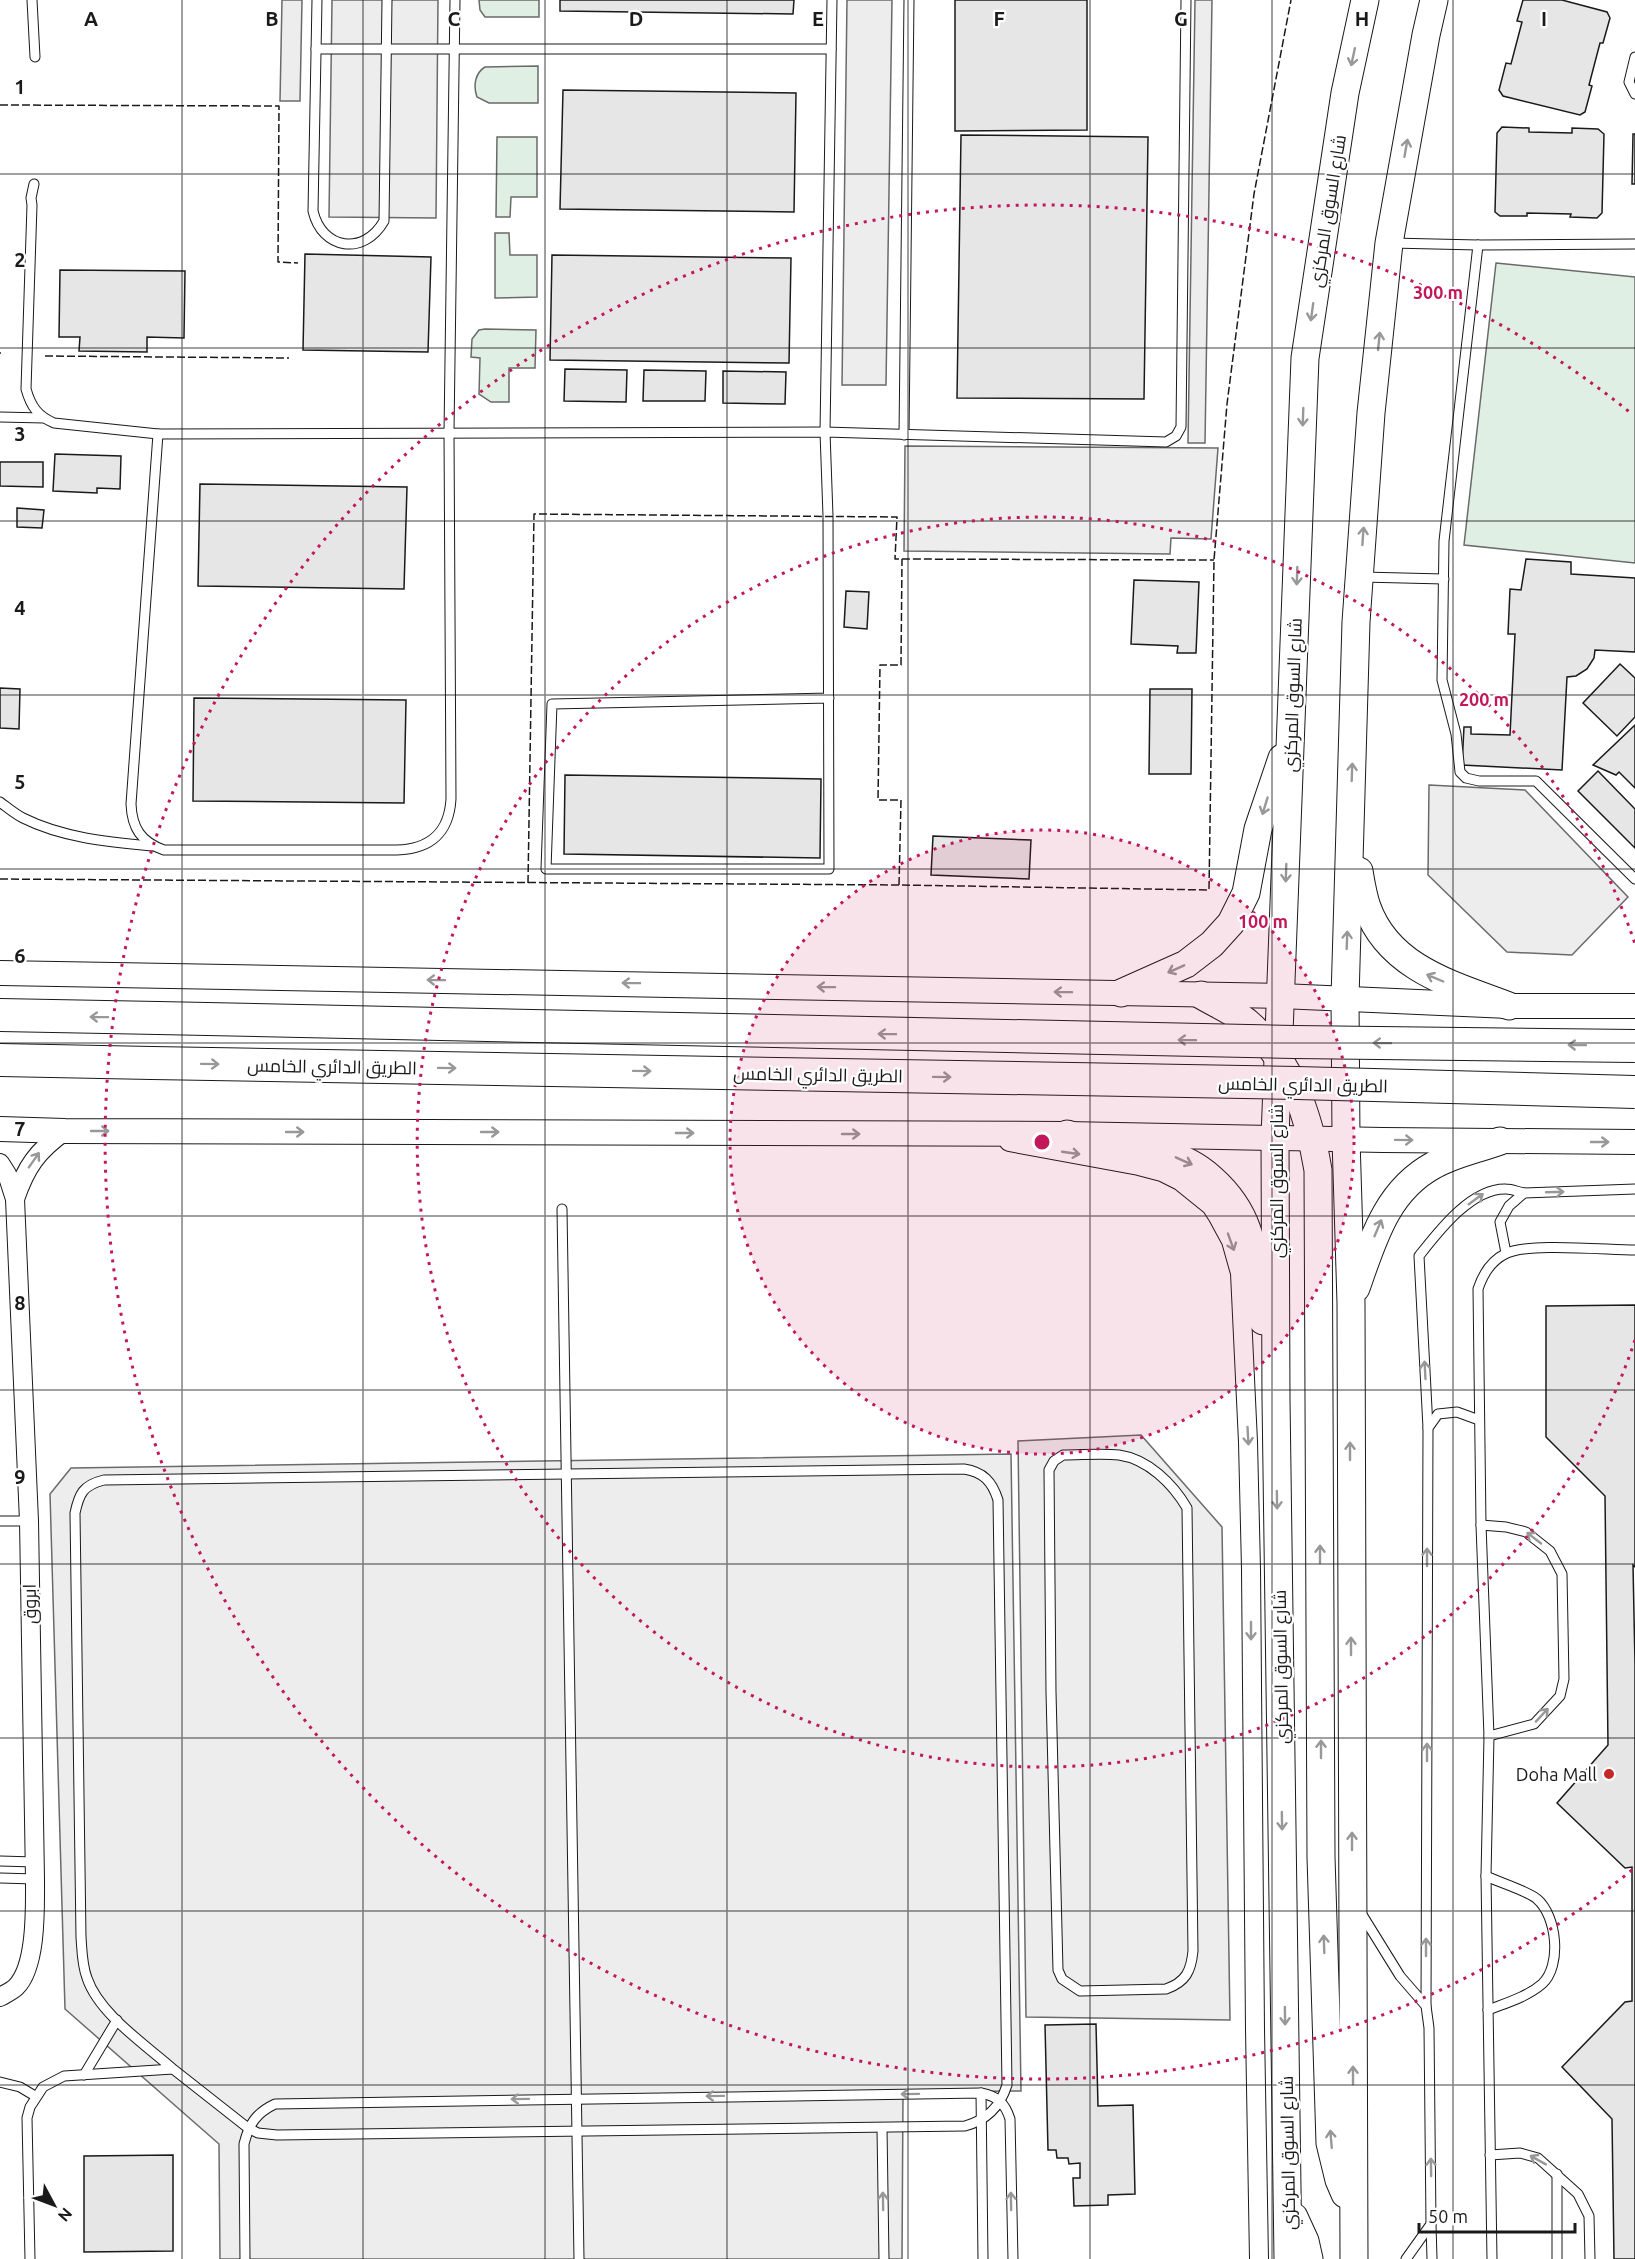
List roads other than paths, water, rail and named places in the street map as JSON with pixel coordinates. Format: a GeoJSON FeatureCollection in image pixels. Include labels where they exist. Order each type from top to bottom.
{"type":"FeatureCollection","features":[{"type":"Feature","properties":{"kind":"highway"},"geometry":{"type":"LineString","coordinates":[[0,1015],[1294,1042],[1635,1046]]}},
{"type":"Feature","properties":{"kind":"highway","name":"الطريق الدائري الخامس"},"geometry":{"type":"LineString","coordinates":[[0,1060],[1286,1083],[1635,1092]]}},
{"type":"Feature","properties":{"kind":"main road","name":"شارع السوق المركزي"},"geometry":{"type":"LineString","coordinates":[[1288,2259],[1276,1399],[1275,1137],[1305,358],[1345,93],[1365,0]]}},
{"type":"Feature","properties":{"kind":"main road"},"geometry":{"type":"LineString","coordinates":[[1354,2259],[1351,1303],[1345,998],[1356,634],[1371,413],[1389,243],[1434,0]]}},
{"type":"Feature","properties":{"kind":"main road"},"geometry":{"type":"LineString","coordinates":[[1121,993],[1186,964],[1212,945],[1231,923],[1246,893],[1258,829],[1291,731]]}},
{"type":"Feature","properties":{"kind":"main road"},"geometry":{"type":"LineString","coordinates":[[1350,831],[1367,908],[1383,938],[1406,961],[1429,976],[1509,1006]]}},
{"type":"Feature","properties":{"kind":"main road"},"geometry":{"type":"LineString","coordinates":[[1201,994],[1248,1023],[1278,1056],[1300,1098],[1313,1138],[1318,1170],[1321,1845],[1330,2143],[1339,2180],[1353,2215]]}},
{"type":"Feature","properties":{"kind":"main road"},"geometry":{"type":"LineString","coordinates":[[1067,1134],[1095,1144],[1166,1154],[1187,1161],[1206,1174],[1236,1204],[1250,1233],[1276,1399]]}},
{"type":"Feature","properties":{"kind":"main road"},"geometry":{"type":"LineString","coordinates":[[1351,1303],[1382,1219],[1402,1189],[1412,1179],[1435,1164],[1500,1141]]}},
{"type":"Feature","properties":{"kind":"main road"},"geometry":{"type":"LineString","coordinates":[[1288,2202],[1305,2241],[1309,2259]]}},
{"type":"Feature","properties":{"kind":"street"},"geometry":{"type":"LineString","coordinates":[[1426,35],[1440,0]]}},
{"type":"Feature","properties":{"kind":"street"},"geometry":{"type":"LineString","coordinates":[[0,973],[1201,994],[1509,1006],[1635,1006]]}},
{"type":"Feature","properties":{"kind":"street"},"geometry":{"type":"LineString","coordinates":[[0,1129],[1067,1134],[1635,1142]]}},
{"type":"Feature","properties":{"kind":"street","name":"ابروق"},"geometry":{"type":"LineString","coordinates":[[15,1199],[23,1177],[35,1157],[65,1131]]}},
{"type":"Feature","properties":{"kind":"street","name":"شارع السوق المركزي"},"geometry":{"type":"LineString","coordinates":[[972,1134],[1139,1166],[1162,1172],[1180,1181],[1211,1206],[1231,1241],[1240,1273],[1251,1559],[1259,2259]]}},
{"type":"Feature","properties":{"kind":"street","name":"ابروق"},"geometry":{"type":"LineString","coordinates":[[0,1163],[7,1174],[15,1199],[28,1521],[35,1871],[35,1910],[30,1961],[16,1987],[0,1996]]}},
{"type":"Feature","properties":{"kind":"lane"},"geometry":{"type":"LineString","coordinates":[[32,0],[35,57]]}},
{"type":"Feature","properties":{"kind":"lane"},"geometry":{"type":"LineString","coordinates":[[317,0],[314,211],[320,228],[326,235],[335,241],[350,244],[374,236],[384,221],[387,0]]}},
{"type":"Feature","properties":{"kind":"lane"},"geometry":{"type":"LineString","coordinates":[[0,802],[23,818],[50,828],[100,841],[152,846],[164,850],[411,849],[425,845],[436,837],[445,825],[450,813],[451,799],[449,432],[455,0]]}},
{"type":"Feature","properties":{"kind":"lane"},"geometry":{"type":"LineString","coordinates":[[829,698],[552,704],[546,869],[829,869],[829,698],[828,516],[825,432],[832,0]]}},
{"type":"Feature","properties":{"kind":"lane"},"geometry":{"type":"LineString","coordinates":[[904,435],[909,0]]}},
{"type":"Feature","properties":{"kind":"lane"},"geometry":{"type":"LineString","coordinates":[[34,184],[31,198],[26,389],[35,411],[54,423],[158,434],[825,432],[1161,442],[1171,440],[1181,427],[1186,0]]}},
{"type":"Feature","properties":{"kind":"lane"},"geometry":{"type":"LineString","coordinates":[[316,49],[831,49]]}},
{"type":"Feature","properties":{"kind":"lane"},"geometry":{"type":"LineString","coordinates":[[1635,57],[1629,82],[1635,94]]}},
{"type":"Feature","properties":{"kind":"lane"},"geometry":{"type":"LineString","coordinates":[[1389,243],[1635,244]]}},
{"type":"Feature","properties":{"kind":"lane"},"geometry":{"type":"LineString","coordinates":[[1478,245],[1444,541],[1442,680],[1456,734],[1460,772],[1466,778],[1479,781],[1536,781],[1635,879]]}},
{"type":"Feature","properties":{"kind":"lane"},"geometry":{"type":"LineString","coordinates":[[0,417],[44,418]]}},
{"type":"Feature","properties":{"kind":"lane"},"geometry":{"type":"LineString","coordinates":[[152,846],[142,839],[135,828],[131,804],[158,434]]}},
{"type":"Feature","properties":{"kind":"lane"},"geometry":{"type":"LineString","coordinates":[[1360,577],[1443,579]]}},
{"type":"Feature","properties":{"kind":"lane"},"geometry":{"type":"LineString","coordinates":[[1432,2259],[1429,2028],[1426,2006],[1428,1428],[1419,1256],[1448,1220],[1483,1194],[1505,1189],[1524,1193],[1635,1189]]}},
{"type":"Feature","properties":{"kind":"lane"},"geometry":{"type":"LineString","coordinates":[[1506,1253],[1500,1222],[1509,1206],[1524,1193]]}},
{"type":"Feature","properties":{"kind":"lane"},"geometry":{"type":"LineString","coordinates":[[562,1209],[579,2259]]}},
{"type":"Feature","properties":{"kind":"lane"},"geometry":{"type":"LineString","coordinates":[[1492,2259],[1486,1876],[1489,1736],[1480,1525],[1478,1290],[1488,1268],[1506,1253],[1529,1248],[1635,1250]]}},
{"type":"Feature","properties":{"kind":"lane"},"geometry":{"type":"LineString","coordinates":[[1428,1428],[1438,1414],[1457,1412],[1479,1420]]}},
{"type":"Feature","properties":{"kind":"lane"},"geometry":{"type":"LineString","coordinates":[[1064,1455],[1118,1455],[1135,1459],[1156,1472],[1180,1496],[1187,1508],[1188,1689],[1192,1965],[1186,1977],[1177,1985],[1166,1989],[1080,1991],[1062,1979],[1056,1958],[1049,1470],[1054,1461],[1064,1455]]}},
{"type":"Feature","properties":{"kind":"lane"},"geometry":{"type":"LineString","coordinates":[[964,1468],[976,1471],[987,1478],[994,1488],[998,1500],[1007,2085],[1001,2101],[982,2120],[964,2126],[882,2128],[277,2135],[258,2133],[248,2128],[173,2069],[117,2020],[94,1995],[87,1980],[83,1965],[81,1936],[75,1514],[78,1496],[86,1486],[104,1480],[964,1468]]}},
{"type":"Feature","properties":{"kind":"lane"},"geometry":{"type":"LineString","coordinates":[[0,1521],[28,1521]]}},
{"type":"Feature","properties":{"kind":"lane"},"geometry":{"type":"LineString","coordinates":[[1480,1525],[1506,1527],[1526,1532],[1550,1551],[1562,1574],[1564,1679],[1560,1696],[1534,1724],[1489,1736]]}},
{"type":"Feature","properties":{"kind":"lane"},"geometry":{"type":"LineString","coordinates":[[0,1862],[35,1871]]}},
{"type":"Feature","properties":{"kind":"lane"},"geometry":{"type":"LineString","coordinates":[[0,1878],[35,1871]]}},
{"type":"Feature","properties":{"kind":"lane"},"geometry":{"type":"LineString","coordinates":[[1486,1876],[1537,1899],[1550,1917],[1555,1938],[1553,1965],[1544,1982],[1523,1996],[1488,2010]]}},
{"type":"Feature","properties":{"kind":"lane"},"geometry":{"type":"LineString","coordinates":[[1352,1899],[1400,1976],[1426,2006]]}},
{"type":"Feature","properties":{"kind":"lane"},"geometry":{"type":"LineString","coordinates":[[84,2075],[117,2020]]}},
{"type":"Feature","properties":{"kind":"lane"},"geometry":{"type":"LineString","coordinates":[[30,2259],[27,2118],[35,2096],[53,2080],[64,2076],[173,2069]]}},
{"type":"Feature","properties":{"kind":"lane"},"geometry":{"type":"LineString","coordinates":[[0,2082],[20,2087],[35,2096]]}},
{"type":"Feature","properties":{"kind":"lane"},"geometry":{"type":"LineString","coordinates":[[981,2093],[983,2259]]}},
{"type":"Feature","properties":{"kind":"lane"},"geometry":{"type":"LineString","coordinates":[[245,2259],[244,2144],[248,2128],[257,2115],[275,2104],[981,2093],[992,2095],[1001,2101],[1010,2118],[1013,2259]]}},
{"type":"Feature","properties":{"kind":"lane"},"geometry":{"type":"LineString","coordinates":[[882,2128],[884,2259]]}},
{"type":"Feature","properties":{"kind":"lane"},"geometry":{"type":"LineString","coordinates":[[1490,2155],[1511,2153],[1529,2155],[1545,2163],[1578,2194],[1590,2216],[1590,2259]]}},
{"type":"Feature","properties":{"kind":"lane"},"geometry":{"type":"LineString","coordinates":[[1557,2174],[1557,2259]]}},
{"type":"Feature","properties":{"kind":"lane"},"geometry":{"type":"LineString","coordinates":[[1406,2259],[1431,2224]]}},
{"type":"Feature","properties":{"kind":"place","name":"Doha Mall"},"geometry":{"type":"Point","coordinates":[1609,1774]}}]}
